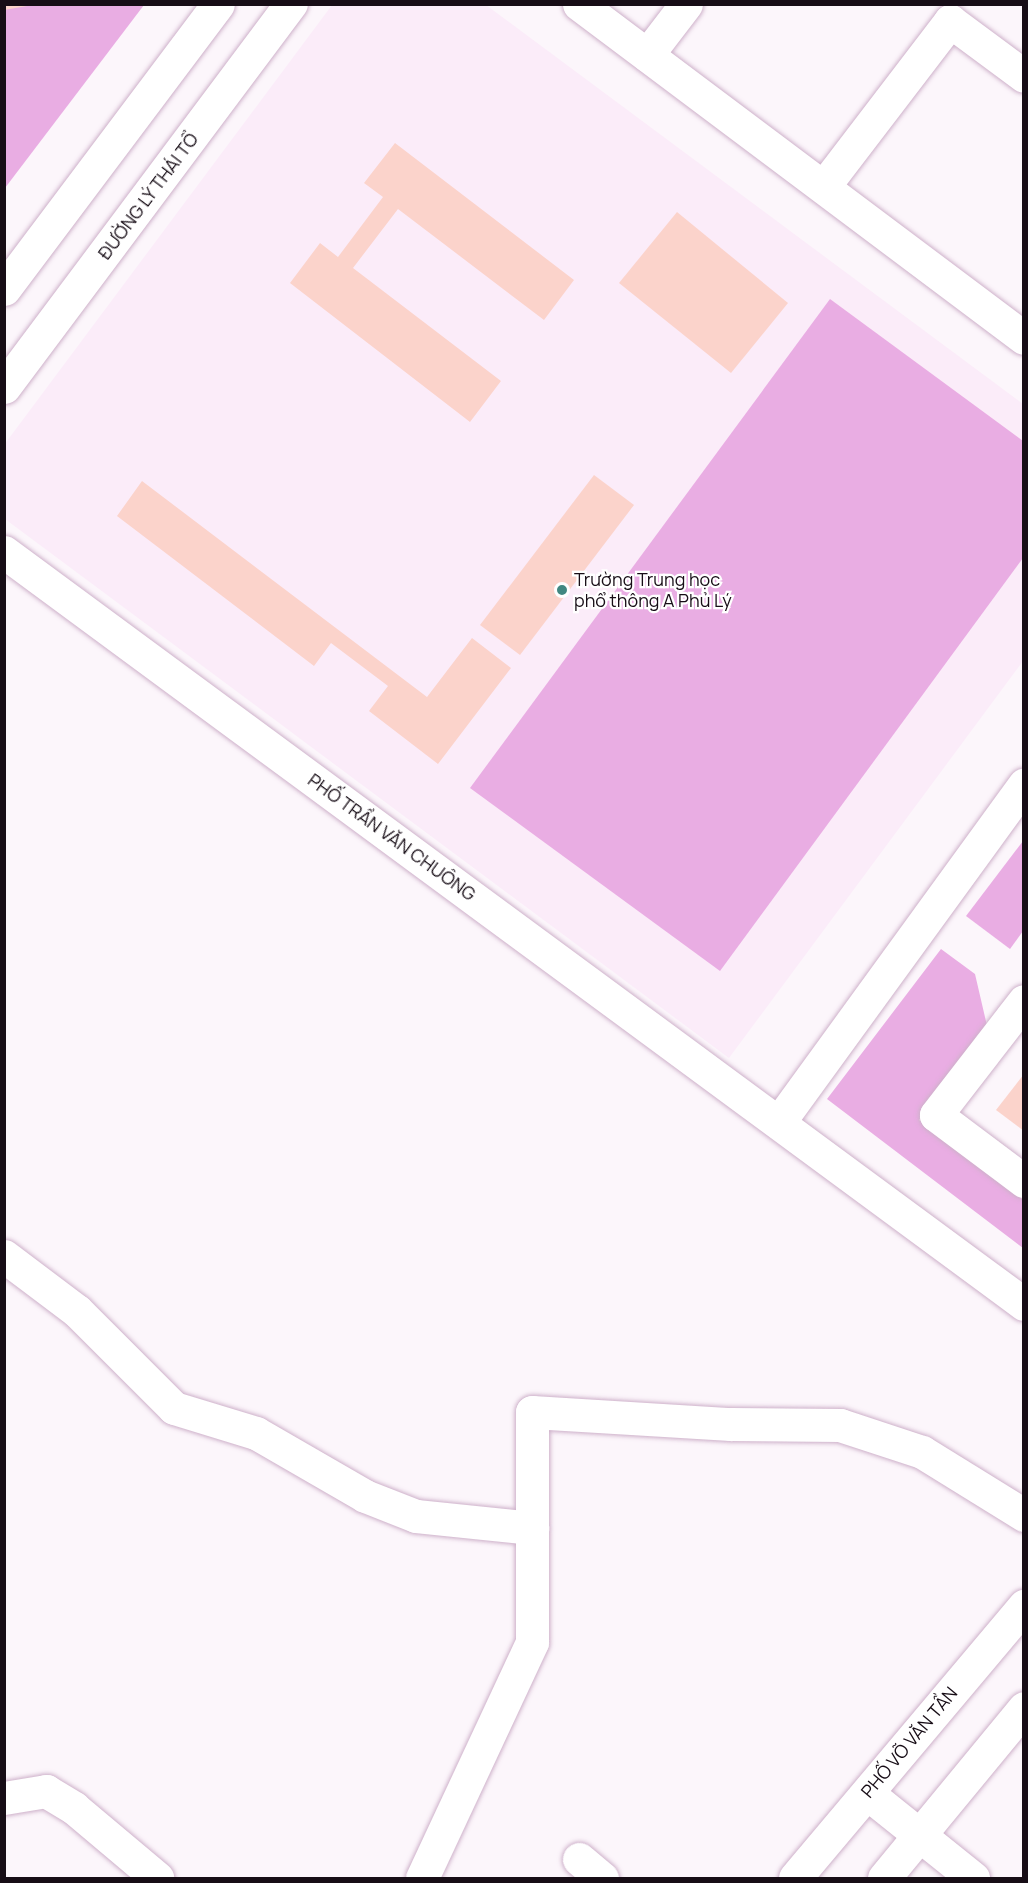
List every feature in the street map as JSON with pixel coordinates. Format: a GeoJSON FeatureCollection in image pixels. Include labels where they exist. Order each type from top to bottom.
{"type":"FeatureCollection","features":[{"type":"Feature","properties":{"kind":"street"},"geometry":{"type":"LineString","coordinates":[[4,289],[218,4]]}},
{"type":"Feature","properties":{"kind":"street","name":"ĐƯỜNG LÝ THÁI TỔ"},"geometry":{"type":"LineString","coordinates":[[4,387],[291,4]]}},
{"type":"Feature","properties":{"kind":"street"},"geometry":{"type":"LineString","coordinates":[[579,4],[824,186],[1023,338]]}},
{"type":"Feature","properties":{"kind":"street"},"geometry":{"type":"LineString","coordinates":[[647,55],[686,4]]}},
{"type":"Feature","properties":{"kind":"street"},"geometry":{"type":"LineString","coordinates":[[824,186],[950,21],[1023,76]]}},
{"type":"Feature","properties":{"kind":"street","name":"PHỐ TRẦN VĂN CHUÔNG"},"geometry":{"type":"LineString","coordinates":[[4,552],[1023,1304]]}},
{"type":"Feature","properties":{"kind":"street"},"geometry":{"type":"LineString","coordinates":[[779,1122],[1023,785]]}},
{"type":"Feature","properties":{"kind":"street"},"geometry":{"type":"LineString","coordinates":[[1023,1001],[936,1115],[1023,1181]]}},
{"type":"Feature","properties":{"kind":"street"},"geometry":{"type":"LineString","coordinates":[[4,1256],[77,1311],[174,1408],[256,1433],[365,1496],[416,1516],[532,1528]]}},
{"type":"Feature","properties":{"kind":"street"},"geometry":{"type":"LineString","coordinates":[[422,1878],[530,1652],[532,1412],[730,1424],[840,1425],[922,1452],[1023,1515]]}},
{"type":"Feature","properties":{"kind":"street","name":"PHỐ VÕ VĂN TẦN"},"geometry":{"type":"LineString","coordinates":[[795,1878],[1023,1606]]}},
{"type":"Feature","properties":{"kind":"street"},"geometry":{"type":"LineString","coordinates":[[885,1878],[1023,1708]]}},
{"type":"Feature","properties":{"kind":"street"},"geometry":{"type":"LineString","coordinates":[[4,1798],[46,1791],[74,1808],[157,1878]]}},
{"type":"Feature","properties":{"kind":"street"},"geometry":{"type":"LineString","coordinates":[[867,1793],[973,1878]]}},
{"type":"Feature","properties":{"kind":"shaded area"},"geometry":{"type":"Polygon","coordinates":[[[5,5],[144,5],[5,188],[5,5]]]}},
{"type":"Feature","properties":{"kind":"shaded area","name":"Trường Trung học phổ thông A Phủ Lý"},"geometry":{"type":"Polygon","coordinates":[[[332,5],[486,5],[1023,404],[1023,661],[729,1058],[5,519],[4,445],[332,5]]]}},
{"type":"Feature","properties":{"kind":"shaded area"},"geometry":{"type":"Polygon","coordinates":[[[830,299],[1023,441],[1023,558],[720,971],[470,788],[830,299]]]}},
{"type":"Feature","properties":{"kind":"shaded area"},"geometry":{"type":"Polygon","coordinates":[[[1023,841],[1023,931],[1010,949],[966,916],[1023,841]]]}},
{"type":"Feature","properties":{"kind":"shaded area"},"geometry":{"type":"Polygon","coordinates":[[[941,949],[975,974],[988,1030],[919,1120],[1023,1200],[1023,1248],[827,1099],[941,949]]]}},
{"type":"Feature","properties":{"kind":"building"},"geometry":{"type":"Polygon","coordinates":[[[4,4],[33,4],[33,5],[4,10],[4,4]]]}},
{"type":"Feature","properties":{"kind":"building"},"geometry":{"type":"Polygon","coordinates":[[[395,143],[574,280],[544,320],[398,209],[353,268],[501,381],[470,422],[290,283],[320,243],[338,257],[383,197],[364,183],[395,143]]]}},
{"type":"Feature","properties":{"kind":"building"},"geometry":{"type":"Polygon","coordinates":[[[677,212],[788,303],[731,373],[619,283],[677,212]]]}},
{"type":"Feature","properties":{"kind":"building"},"geometry":{"type":"Polygon","coordinates":[[[594,475],[634,505],[520,655],[480,625],[594,475]]]}},
{"type":"Feature","properties":{"kind":"building"},"geometry":{"type":"Polygon","coordinates":[[[142,481],[427,697],[472,638],[511,668],[438,764],[369,711],[388,686],[331,643],[314,666],[117,516],[142,481]]]}},
{"type":"Feature","properties":{"kind":"building"},"geometry":{"type":"Polygon","coordinates":[[[1024,1074],[1024,1131],[996,1110],[1024,1074]]]}},
{"type":"Feature","properties":{"kind":"place","name":"Trường Trung học phổ thông A Phủ Lý"},"geometry":{"type":"Point","coordinates":[562,590]}}]}
